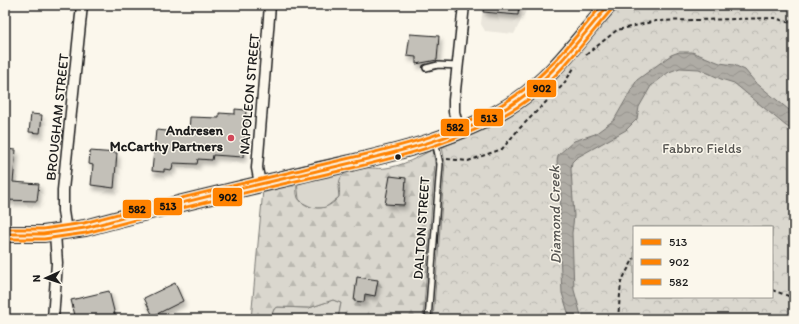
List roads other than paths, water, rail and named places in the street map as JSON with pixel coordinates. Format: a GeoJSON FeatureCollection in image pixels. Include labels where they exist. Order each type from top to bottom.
{"type":"FeatureCollection","features":[{"type":"Feature","properties":{"kind":"main road"},"geometry":{"type":"LineString","coordinates":[[5,234],[61,232],[260,184],[435,140],[459,132],[500,112],[532,89],[556,67],[609,5]]}},
{"type":"Feature","properties":{"kind":"street","name":"BROUGHAM STREET"},"geometry":{"type":"LineString","coordinates":[[53,319],[82,5]]}},
{"type":"Feature","properties":{"kind":"street","name":"NAPOLEON STREET"},"geometry":{"type":"LineString","coordinates":[[260,184],[257,168],[270,5]]}},
{"type":"Feature","properties":{"kind":"street"},"geometry":{"type":"LineString","coordinates":[[459,132],[454,112],[464,5]]}},
{"type":"Feature","properties":{"kind":"lane"},"geometry":{"type":"LineString","coordinates":[[426,68],[438,65],[458,66]]}},
{"type":"Feature","properties":{"kind":"lane","name":"DALTON STREET"},"geometry":{"type":"LineString","coordinates":[[428,319],[440,157],[435,140]]}},
{"type":"Feature","properties":{"kind":"water"},"geometry":{"type":"Polygon","coordinates":[[[679,52],[692,52],[720,63],[734,65],[745,70],[755,82],[794,114],[794,131],[734,83],[699,69],[680,68],[669,72],[651,86],[639,107],[637,119],[626,130],[576,158],[572,162],[574,290],[582,319],[570,319],[562,293],[559,234],[561,195],[557,161],[558,155],[574,141],[595,134],[614,120],[637,80],[671,55],[679,52]]]}},
{"type":"Feature","properties":{"kind":"place","name":"Andresen McCarthy Partners"},"geometry":{"type":"Point","coordinates":[231,138]}},
{"type":"Feature","properties":{"kind":"park label","name":"Fabbro Fields"},"geometry":{"type":"Point","coordinates":[702,148]}},
{"type":"Feature","properties":{"kind":"water label","name":"Diamond Creek"},"geometry":{"type":"Point","coordinates":[555,215]}}]}
